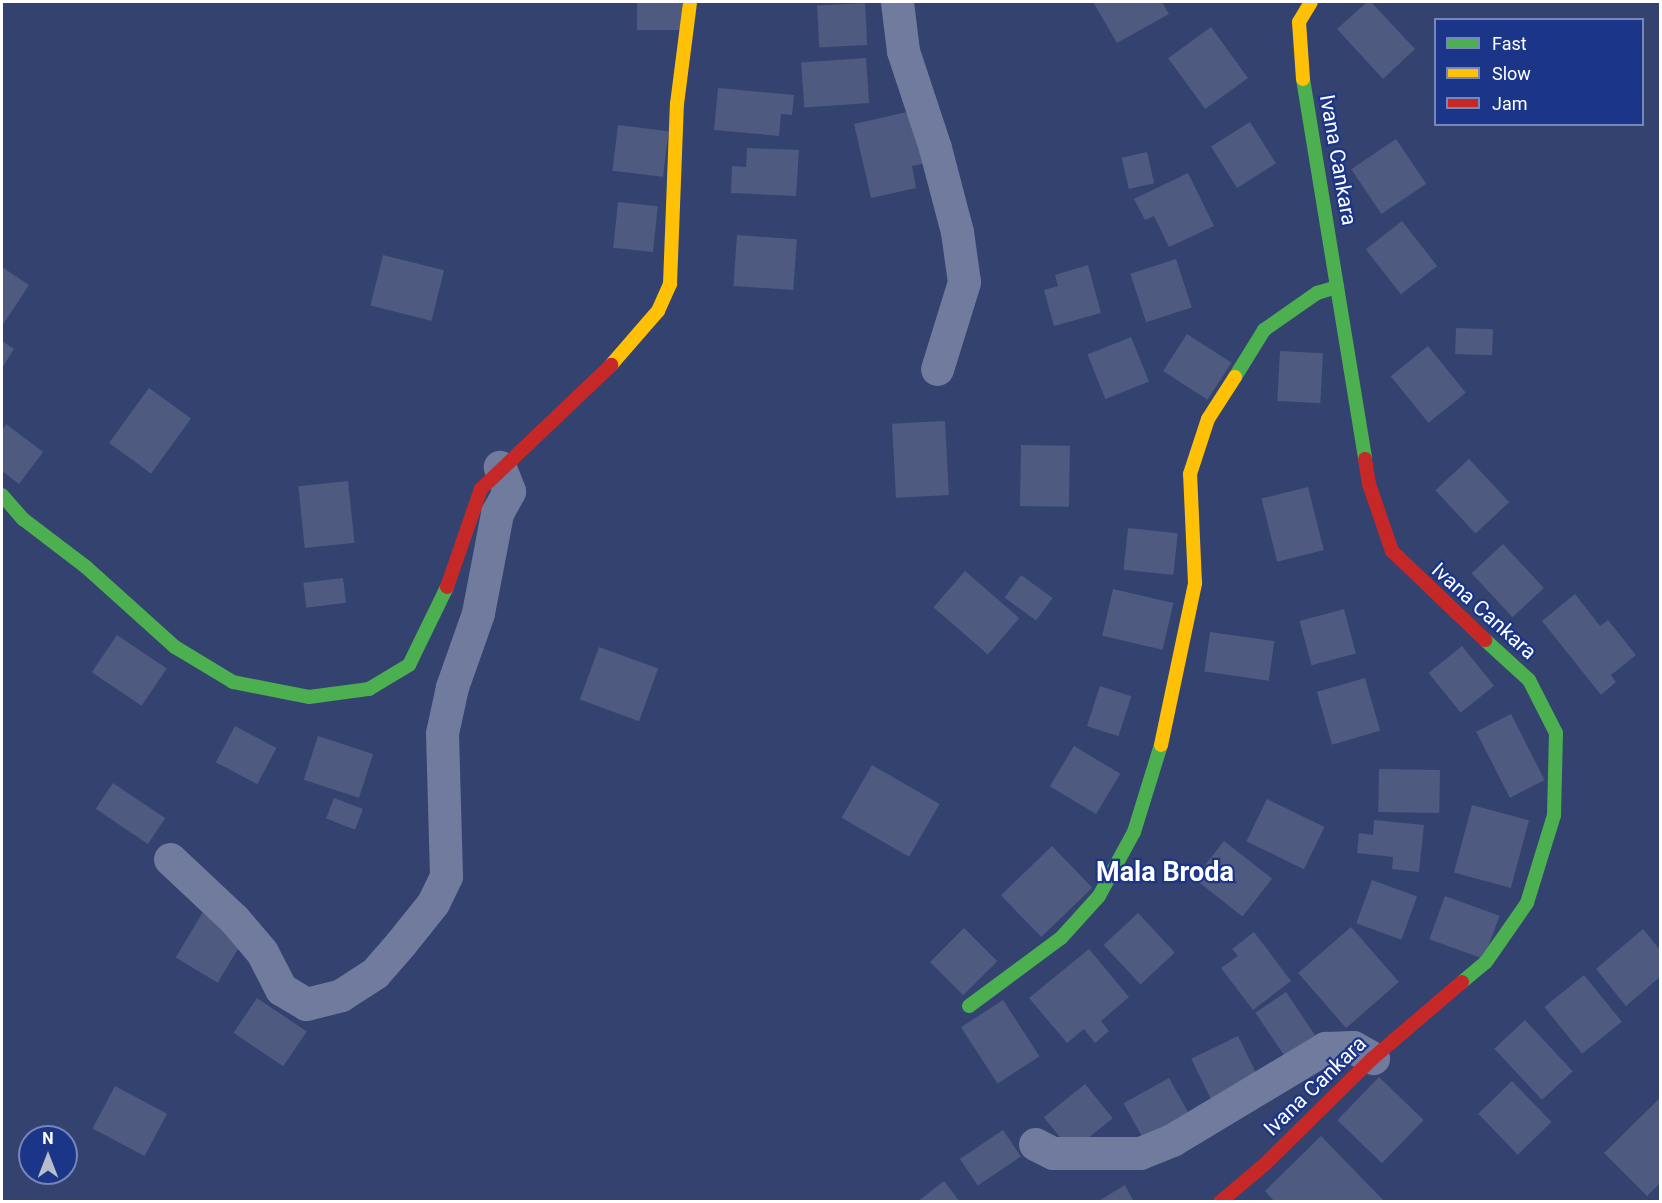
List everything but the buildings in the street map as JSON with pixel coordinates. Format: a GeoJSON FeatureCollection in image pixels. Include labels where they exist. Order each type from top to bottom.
{"type":"FeatureCollection","features":[{"type":"Feature","properties":{"kind":"street"},"geometry":{"type":"LineString","coordinates":[[2,495],[23,519],[86,567],[175,647],[233,682],[309,697],[369,689],[409,664],[455,572],[482,489],[500,467],[606,371],[658,311],[670,284],[676,104],[690,2]]}},
{"type":"Feature","properties":{"kind":"street"},"geometry":{"type":"LineString","coordinates":[[897,2],[903,51],[935,148],[957,232],[964,282],[937,369]]}},
{"type":"Feature","properties":{"kind":"street","name":"Ivana Cankara"},"geometry":{"type":"LineString","coordinates":[[1220,1202],[1264,1165],[1373,1058],[1486,963],[1527,903],[1554,814],[1556,733],[1529,680],[1423,584],[1392,551],[1369,484],[1298,50],[1299,22],[1311,2]]}},
{"type":"Feature","properties":{"kind":"street"},"geometry":{"type":"LineString","coordinates":[[969,1005],[1061,938],[1099,896],[1134,832],[1161,744],[1195,583],[1190,474],[1208,419],[1264,330],[1317,293],[1337,287]]}},
{"type":"Feature","properties":{"kind":"street"},"geometry":{"type":"LineString","coordinates":[[170,859],[234,920],[262,952],[281,989],[306,1004],[341,995],[375,973],[401,943],[433,903],[446,876],[442,733],[452,687],[478,613],[497,513],[509,491],[500,467]]}},
{"type":"Feature","properties":{"kind":"street"},"geometry":{"type":"LineString","coordinates":[[1035,1144],[1053,1153],[1140,1154],[1172,1140],[1325,1048],[1353,1047],[1373,1058]]}},
{"type":"Feature","properties":{"kind":"traffic: fast"},"geometry":{"type":"LineString","coordinates":[[1303,79],[1365,459]]}},
{"type":"Feature","properties":{"kind":"traffic: fast"},"geometry":{"type":"LineString","coordinates":[[1235,377],[1264,330],[1317,293],[1337,287]]}},
{"type":"Feature","properties":{"kind":"traffic: fast"},"geometry":{"type":"LineString","coordinates":[[2,495],[23,519],[86,567],[175,647],[233,682],[309,697],[369,689],[409,665],[447,587]]}},
{"type":"Feature","properties":{"kind":"traffic: fast"},"geometry":{"type":"LineString","coordinates":[[1462,982],[1486,962],[1527,903],[1554,815],[1556,733],[1529,680],[1485,640]]}},
{"type":"Feature","properties":{"kind":"traffic: fast"},"geometry":{"type":"LineString","coordinates":[[969,1006],[1061,938],[1099,896],[1134,832],[1161,745]]}},
{"type":"Feature","properties":{"kind":"traffic: slow"},"geometry":{"type":"LineString","coordinates":[[611,365],[658,311],[670,284],[677,104],[690,2]]}},
{"type":"Feature","properties":{"kind":"traffic: slow"},"geometry":{"type":"LineString","coordinates":[[1303,79],[1299,22],[1311,2]]}},
{"type":"Feature","properties":{"kind":"traffic: slow"},"geometry":{"type":"LineString","coordinates":[[1161,745],[1195,583],[1190,474],[1208,419],[1235,377]]}},
{"type":"Feature","properties":{"kind":"traffic: jam"},"geometry":{"type":"LineString","coordinates":[[447,587],[481,489],[611,365]]}},
{"type":"Feature","properties":{"kind":"traffic: jam"},"geometry":{"type":"LineString","coordinates":[[1365,459],[1369,484],[1392,551],[1485,640]]}},
{"type":"Feature","properties":{"kind":"traffic: jam"},"geometry":{"type":"LineString","coordinates":[[1220,1202],[1264,1165],[1373,1058],[1462,982]]}},
{"type":"Feature","properties":{"kind":"district","name":"Mala Broda"},"geometry":{"type":"Point","coordinates":[1165,873]}}]}
